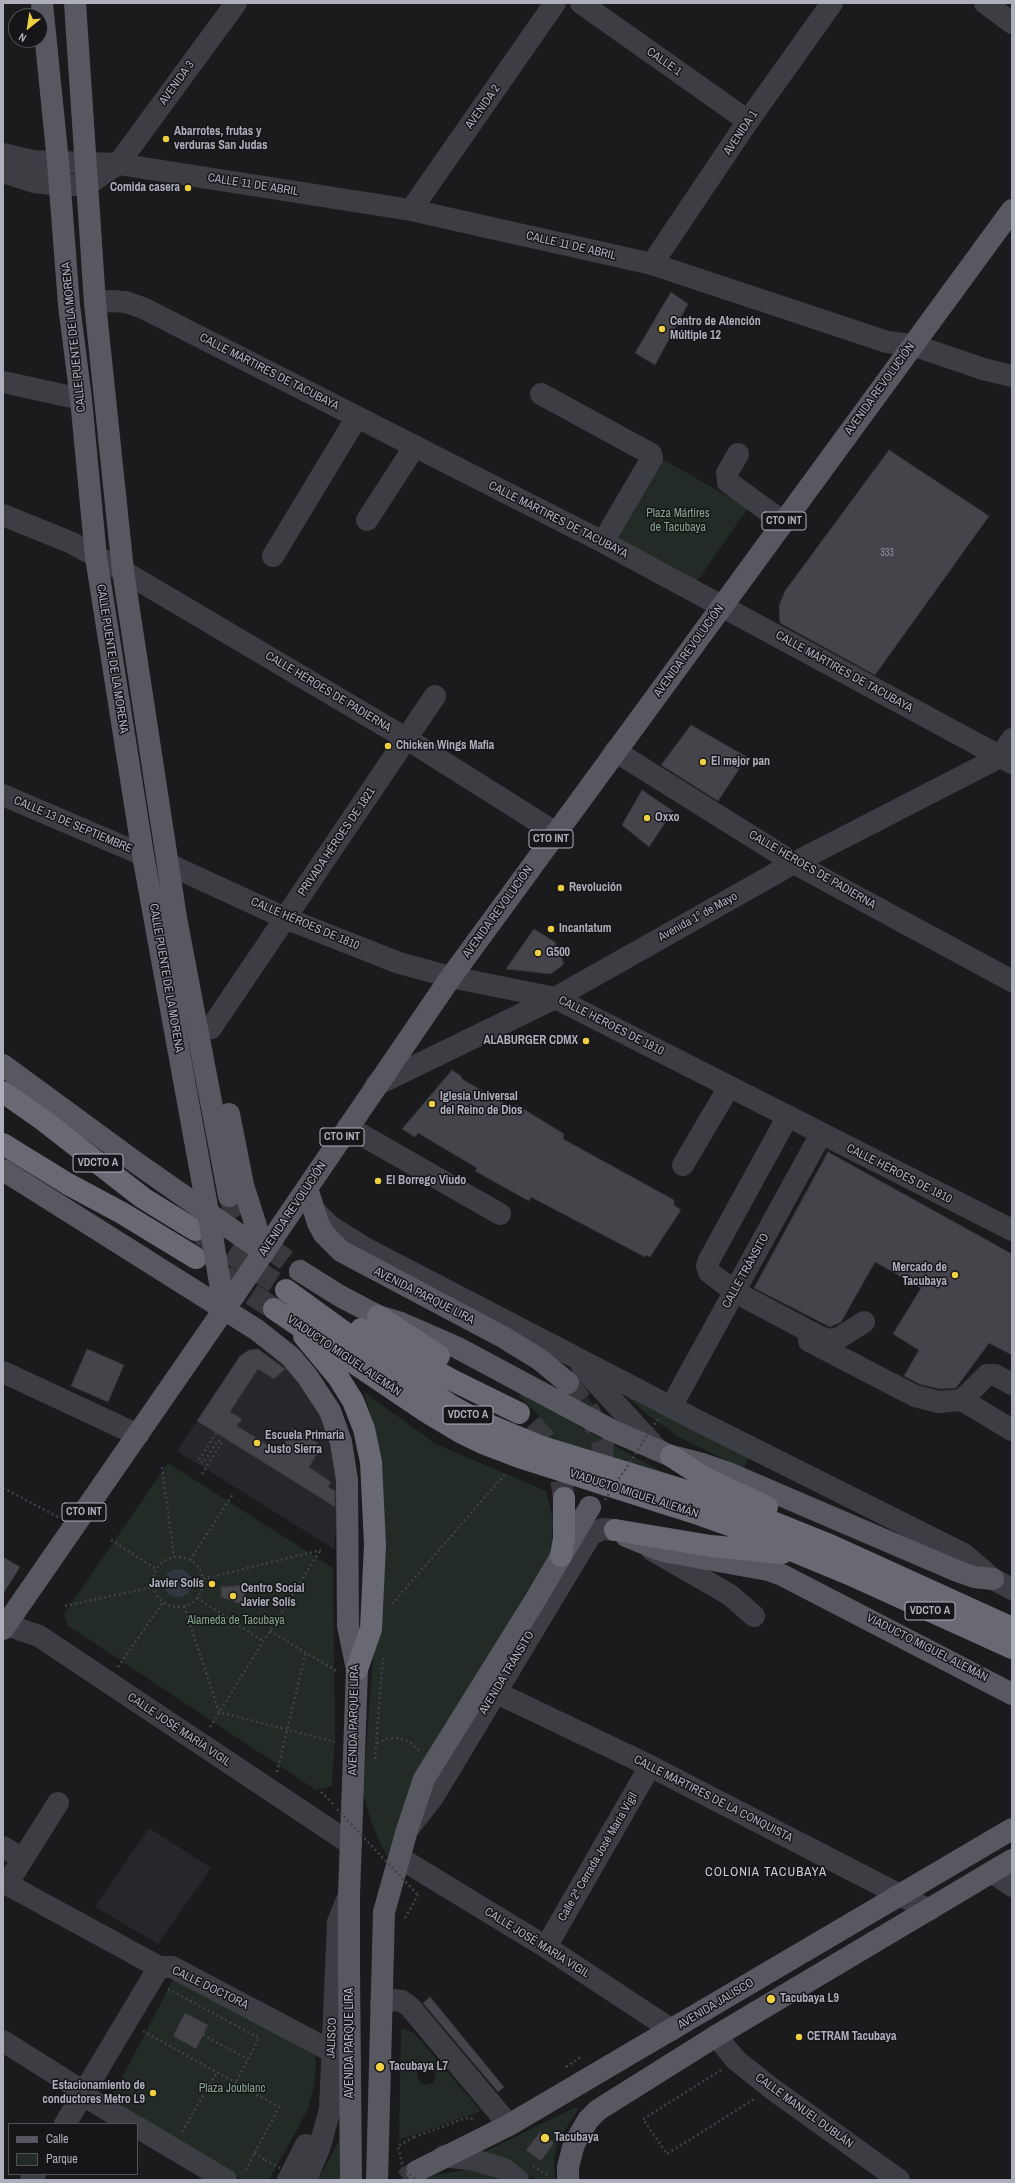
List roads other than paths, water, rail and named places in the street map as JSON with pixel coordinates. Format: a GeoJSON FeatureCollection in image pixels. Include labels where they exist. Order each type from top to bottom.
{"type":"FeatureCollection","features":[{"type":"Feature","properties":{"kind":"highway","name":"VDCTO A"},"geometry":{"type":"LineString","coordinates":[[3,1092],[43,1120],[143,1198],[195,1230]]}},
{"type":"Feature","properties":{"kind":"highway","name":"VDCTO A"},"geometry":{"type":"LineString","coordinates":[[3,1144],[68,1184],[122,1213],[196,1258]]}},
{"type":"Feature","properties":{"kind":"highway","name":"VIADUCTO MIGUEL ALEMÁN"},"geometry":{"type":"LineString","coordinates":[[378,1316],[410,1339],[472,1378],[525,1418],[445,1376],[347,1321],[293,1295],[392,1367],[453,1407],[479,1421],[539,1446],[706,1497],[832,1546],[853,1566],[1012,1648]]}},
{"type":"Feature","properties":{"kind":"highway","name":"VIADUCTO MIGUEL ALEMÁN"},"geometry":{"type":"LineString","coordinates":[[274,1309],[293,1320],[431,1414],[462,1433],[519,1457],[692,1512],[800,1554],[853,1566],[1012,1628]]}},
{"type":"Feature","properties":{"kind":"highway"},"geometry":{"type":"LineString","coordinates":[[293,1320],[346,1389],[359,1414],[368,1445],[375,1514],[371,1629],[346,1670]]}},
{"type":"Feature","properties":{"kind":"highway"},"geometry":{"type":"LineString","coordinates":[[665,1453],[705,1478],[764,1505],[832,1546]]}},
{"type":"Feature","properties":{"kind":"highway"},"geometry":{"type":"LineString","coordinates":[[560,1556],[564,1538],[564,1498]]}},
{"type":"Feature","properties":{"kind":"highway"},"geometry":{"type":"LineString","coordinates":[[614,1530],[718,1547],[800,1554]]}},
{"type":"Feature","properties":{"kind":"main road","name":"CALLE PUENTE DE LA MORENA"},"geometry":{"type":"LineString","coordinates":[[42,3],[58,162],[69,305],[81,399],[96,557],[143,855],[205,1207],[226,1298]]}},
{"type":"Feature","properties":{"kind":"main road","name":"CALLE PUENTE DE LA MORENA"},"geometry":{"type":"LineString","coordinates":[[75,3],[95,303],[123,571],[176,918],[229,1196]]}},
{"type":"Feature","properties":{"kind":"main road","name":"AVENIDA REVOLUCIÓN"},"geometry":{"type":"LineString","coordinates":[[4,1626],[138,1435],[226,1298],[269,1245],[450,977],[1012,210]]}},
{"type":"Feature","properties":{"kind":"main road","name":"CALLE PUENTE DE LA MORENA"},"geometry":{"type":"LineString","coordinates":[[176,918],[189,936],[197,957],[243,1185],[254,1223],[269,1245]]}},
{"type":"Feature","properties":{"kind":"main road"},"geometry":{"type":"LineString","coordinates":[[3,1065],[205,1207],[269,1245]]}},
{"type":"Feature","properties":{"kind":"main road"},"geometry":{"type":"LineString","coordinates":[[3,1170],[226,1298]]}},
{"type":"Feature","properties":{"kind":"main road","name":"AVENIDA PARQUE LIRA"},"geometry":{"type":"LineString","coordinates":[[307,1188],[318,1223],[324,1234],[341,1251],[503,1337],[539,1359],[568,1383]]}},
{"type":"Feature","properties":{"kind":"main road"},"geometry":{"type":"LineString","coordinates":[[300,1271],[340,1296],[378,1316],[407,1326],[456,1347],[611,1430],[665,1453],[731,1474],[957,1571],[974,1577],[993,1579]]}},
{"type":"Feature","properties":{"kind":"main road","name":"AVENIDA PARQUE LIRA"},"geometry":{"type":"LineString","coordinates":[[226,1298],[257,1330],[291,1358],[321,1395],[337,1428],[344,1457],[347,1480],[348,1626],[346,1670],[355,1747],[349,1895],[350,2180]]}},
{"type":"Feature","properties":{"kind":"main road"},"geometry":{"type":"LineString","coordinates":[[377,2180],[384,1912],[407,1830],[424,1779],[534,1602],[560,1556],[598,1503]]}},
{"type":"Feature","properties":{"kind":"main road","name":"VIADUCTO MIGUEL ALEMÁN"},"geometry":{"type":"LineString","coordinates":[[614,1530],[663,1551],[761,1569],[782,1575],[1012,1694]]}},
{"type":"Feature","properties":{"kind":"main road","name":"AVENIDA JALISCO"},"geometry":{"type":"LineString","coordinates":[[416,2176],[444,2156],[509,2125],[1012,1829]]}},
{"type":"Feature","properties":{"kind":"main road"},"geometry":{"type":"LineString","coordinates":[[568,2180],[568,2167],[574,2144],[588,2120],[598,2110],[716,2036],[1012,1860]]}},
{"type":"Feature","properties":{"kind":"main road"},"geometry":{"type":"LineString","coordinates":[[378,2145],[394,2180]]}},
{"type":"Feature","properties":{"kind":"street","name":"AVENIDA 3"},"geometry":{"type":"LineString","coordinates":[[118,164],[236,3]]}},
{"type":"Feature","properties":{"kind":"street","name":"AVENIDA 2"},"geometry":{"type":"LineString","coordinates":[[411,210],[555,3]]}},
{"type":"Feature","properties":{"kind":"street","name":"CALLE 1"},"geometry":{"type":"LineString","coordinates":[[581,3],[748,121]]}},
{"type":"Feature","properties":{"kind":"street","name":"AVENIDA 1"},"geometry":{"type":"LineString","coordinates":[[652,264],[748,121],[832,3]]}},
{"type":"Feature","properties":{"kind":"street"},"geometry":{"type":"LineString","coordinates":[[985,3],[1012,23]]}},
{"type":"Feature","properties":{"kind":"street","name":"CALLE 11 DE ABRIL"},"geometry":{"type":"LineString","coordinates":[[3,154],[33,161],[118,164],[411,210],[652,264],[886,343],[913,345],[983,369],[1012,376]]}},
{"type":"Feature","properties":{"kind":"street"},"geometry":{"type":"LineString","coordinates":[[3,172],[34,182],[60,185],[87,185],[118,164]]}},
{"type":"Feature","properties":{"kind":"street","name":"CALLE MÁRTIRES DE TACUBAYA"},"geometry":{"type":"LineString","coordinates":[[95,303],[111,301],[126,302],[143,308],[602,542],[722,605],[1006,760]]}},
{"type":"Feature","properties":{"kind":"street"},"geometry":{"type":"LineString","coordinates":[[3,382],[81,399]]}},
{"type":"Feature","properties":{"kind":"street"},"geometry":{"type":"LineString","coordinates":[[541,394],[651,454],[652,458],[602,542]]}},
{"type":"Feature","properties":{"kind":"street"},"geometry":{"type":"LineString","coordinates":[[273,556],[357,417]]}},
{"type":"Feature","properties":{"kind":"street"},"geometry":{"type":"LineString","coordinates":[[367,520],[415,446]]}},
{"type":"Feature","properties":{"kind":"street"},"geometry":{"type":"LineString","coordinates":[[738,454],[727,473],[728,482],[783,522]]}},
{"type":"Feature","properties":{"kind":"street","name":"CALLE HÉROES DE PADIERNA"},"geometry":{"type":"LineString","coordinates":[[3,515],[72,543],[123,571],[407,739],[556,833]]}},
{"type":"Feature","properties":{"kind":"street","name":"PRIVADA HÉROES DE 1821"},"geometry":{"type":"LineString","coordinates":[[211,1028],[435,696]]}},
{"type":"Feature","properties":{"kind":"street","name":"Avenida 1º de Mayo"},"geometry":{"type":"LineString","coordinates":[[376,1085],[555,998],[794,863],[1006,760],[1012,739]]}},
{"type":"Feature","properties":{"kind":"street","name":"CALLE HÉROES DE PADIERNA"},"geometry":{"type":"LineString","coordinates":[[615,751],[794,863],[1012,981]]}},
{"type":"Feature","properties":{"kind":"street","name":"CALLE 13 DE SEPTIEMBRE"},"geometry":{"type":"LineString","coordinates":[[3,795],[143,855]]}},
{"type":"Feature","properties":{"kind":"street","name":"CALLE HÉROES DE 1810"},"geometry":{"type":"LineString","coordinates":[[168,864],[285,918],[399,962],[450,977],[555,998],[1012,1230]]}},
{"type":"Feature","properties":{"kind":"street"},"geometry":{"type":"LineString","coordinates":[[683,1165],[729,1087]]}},
{"type":"Feature","properties":{"kind":"street"},"geometry":{"type":"LineString","coordinates":[[788,1116],[709,1260],[707,1266],[708,1272],[733,1295],[915,1396],[938,1402],[962,1400],[1012,1430]]}},
{"type":"Feature","properties":{"kind":"street"},"geometry":{"type":"LineString","coordinates":[[348,1127],[500,1214]]}},
{"type":"Feature","properties":{"kind":"street","name":"CALLE TRÁNSITO"},"geometry":{"type":"LineString","coordinates":[[664,1413],[733,1295],[821,1134]]}},
{"type":"Feature","properties":{"kind":"street"},"geometry":{"type":"LineString","coordinates":[[314,1210],[330,1226],[365,1248],[572,1356],[664,1413],[964,1554],[993,1579],[1012,1588]]}},
{"type":"Feature","properties":{"kind":"street"},"geometry":{"type":"LineString","coordinates":[[733,1295],[820,1337],[830,1340],[839,1338],[864,1322]]}},
{"type":"Feature","properties":{"kind":"street"},"geometry":{"type":"LineString","coordinates":[[572,1356],[665,1453]]}},
{"type":"Feature","properties":{"kind":"street"},"geometry":{"type":"LineString","coordinates":[[3,1372],[138,1435]]}},
{"type":"Feature","properties":{"kind":"street"},"geometry":{"type":"LineString","coordinates":[[962,1400],[987,1375],[995,1375],[1012,1384]]}},
{"type":"Feature","properties":{"kind":"street","name":"AVENIDA TRÁNSITO"},"geometry":{"type":"LineString","coordinates":[[407,1830],[433,1797],[591,1534],[603,1529],[614,1530]]}},
{"type":"Feature","properties":{"kind":"street"},"geometry":{"type":"LineString","coordinates":[[637,1541],[730,1595],[754,1616]]}},
{"type":"Feature","properties":{"kind":"street","name":"CALLE JOSÉ MARÍA VIGIL"},"geometry":{"type":"LineString","coordinates":[[4,1626],[39,1636],[351,1844]]}},
{"type":"Feature","properties":{"kind":"street","name":"CALLE MÁRTIRES DE LA CONQUISTA"},"geometry":{"type":"LineString","coordinates":[[495,1692],[650,1766],[929,1910]]}},
{"type":"Feature","properties":{"kind":"street","name":"Calle 2ª Cerrada José María Vigil"},"geometry":{"type":"LineString","coordinates":[[546,1947],[650,1766]]}},
{"type":"Feature","properties":{"kind":"street"},"geometry":{"type":"LineString","coordinates":[[5,1883],[58,1803]]}},
{"type":"Feature","properties":{"kind":"street"},"geometry":{"type":"LineString","coordinates":[[3,1847],[22,1858]]}},
{"type":"Feature","properties":{"kind":"street","name":"CALLE JOSÉ MARÍA VIGIL"},"geometry":{"type":"LineString","coordinates":[[400,1858],[546,1947],[672,2030]]}},
{"type":"Feature","properties":{"kind":"street"},"geometry":{"type":"LineString","coordinates":[[992,1872],[1012,1886]]}},
{"type":"Feature","properties":{"kind":"street","name":"CALLE DOCTORA"},"geometry":{"type":"LineString","coordinates":[[5,1883],[159,1967],[172,1967],[332,2051]]}},
{"type":"Feature","properties":{"kind":"street","name":"JALISCO"},"geometry":{"type":"LineString","coordinates":[[306,2180],[320,2146],[330,2109],[338,1922],[349,1895]]}},
{"type":"Feature","properties":{"kind":"street"},"geometry":{"type":"LineString","coordinates":[[66,2123],[159,1967]]}},
{"type":"Feature","properties":{"kind":"street"},"geometry":{"type":"LineString","coordinates":[[382,2004],[392,2000],[402,2001],[410,2007],[509,2125]]}},
{"type":"Feature","properties":{"kind":"street","name":"CALLE MANUEL DUBLÁN"},"geometry":{"type":"LineString","coordinates":[[716,2036],[736,2060],[771,2088],[899,2180]]}},
{"type":"Feature","properties":{"kind":"street"},"geometry":{"type":"LineString","coordinates":[[3,2041],[84,2092],[91,2100],[129,2123]]}},
{"type":"Feature","properties":{"kind":"street"},"geometry":{"type":"LineString","coordinates":[[288,2180],[304,2148],[330,2109]]}},
{"type":"Feature","properties":{"kind":"street"},"geometry":{"type":"LineString","coordinates":[[138,2128],[226,2180]]}},
{"type":"Feature","properties":{"kind":"street"},"geometry":{"type":"LineString","coordinates":[[444,2156],[475,2160],[504,2169],[518,2180]]}},
{"type":"Feature","properties":{"kind":"tunnel"},"geometry":{"type":"LineString","coordinates":[[229,1196],[234,1208],[254,1236],[300,1271]]}},
{"type":"Feature","properties":{"kind":"tunnel"},"geometry":{"type":"LineString","coordinates":[[201,1234],[286,1290]]}},
{"type":"Feature","properties":{"kind":"tunnel"},"geometry":{"type":"LineString","coordinates":[[224,1276],[274,1309]]}},
{"type":"Feature","properties":{"kind":"tunnel"},"geometry":{"type":"LineString","coordinates":[[568,1383],[590,1413],[603,1445],[602,1474],[590,1507]]}},
{"type":"Feature","properties":{"kind":"tunnel"},"geometry":{"type":"LineString","coordinates":[[531,1424],[548,1442],[554,1453],[559,1466],[564,1498]]}},
{"type":"Feature","properties":{"kind":"tunnel"},"geometry":{"type":"LineString","coordinates":[[404,2180],[417,2171]]}},
{"type":"Feature","properties":{"kind":"place","name":"Abarrotes, frutas y verduras San Judas"},"geometry":{"type":"Point","coordinates":[166,139]}},
{"type":"Feature","properties":{"kind":"place","name":"Comida casera"},"geometry":{"type":"Point","coordinates":[188,188]}},
{"type":"Feature","properties":{"kind":"place","name":"Centro de Atención Múltiple 12"},"geometry":{"type":"Point","coordinates":[662,329]}},
{"type":"Feature","properties":{"kind":"place","name":"Chicken Wings Mafia"},"geometry":{"type":"Point","coordinates":[388,746]}},
{"type":"Feature","properties":{"kind":"place","name":"El mejor pan"},"geometry":{"type":"Point","coordinates":[703,762]}},
{"type":"Feature","properties":{"kind":"place","name":"Oxxo"},"geometry":{"type":"Point","coordinates":[647,818]}},
{"type":"Feature","properties":{"kind":"place","name":"Revolución"},"geometry":{"type":"Point","coordinates":[561,888]}},
{"type":"Feature","properties":{"kind":"place","name":"Incantatum"},"geometry":{"type":"Point","coordinates":[551,929]}},
{"type":"Feature","properties":{"kind":"place","name":"G500"},"geometry":{"type":"Point","coordinates":[538,953]}},
{"type":"Feature","properties":{"kind":"place","name":"ALABURGER CDMX"},"geometry":{"type":"Point","coordinates":[586,1041]}},
{"type":"Feature","properties":{"kind":"place","name":"Iglesia Universal del Reino de Dios"},"geometry":{"type":"Point","coordinates":[432,1104]}},
{"type":"Feature","properties":{"kind":"place","name":"El Borrego Viudo"},"geometry":{"type":"Point","coordinates":[378,1181]}},
{"type":"Feature","properties":{"kind":"place","name":"Mercado de Tacubaya"},"geometry":{"type":"Point","coordinates":[955,1275]}},
{"type":"Feature","properties":{"kind":"place","name":"Escuela Primaria Justo Sierra"},"geometry":{"type":"Point","coordinates":[257,1443]}},
{"type":"Feature","properties":{"kind":"place","name":"Javier Solís"},"geometry":{"type":"Point","coordinates":[212,1584]}},
{"type":"Feature","properties":{"kind":"place","name":"Centro Social Javier Solís"},"geometry":{"type":"Point","coordinates":[233,1596]}},
{"type":"Feature","properties":{"kind":"place","name":"Tacubaya L9"},"geometry":{"type":"Point","coordinates":[771,1999]}},
{"type":"Feature","properties":{"kind":"place","name":"CETRAM Tacubaya"},"geometry":{"type":"Point","coordinates":[799,2037]}},
{"type":"Feature","properties":{"kind":"place","name":"Tacubaya L7"},"geometry":{"type":"Point","coordinates":[380,2067]}},
{"type":"Feature","properties":{"kind":"place","name":"Estacionamiento de conductores Metro L9"},"geometry":{"type":"Point","coordinates":[153,2093]}},
{"type":"Feature","properties":{"kind":"place","name":"Tacubaya"},"geometry":{"type":"Point","coordinates":[545,2138]}},
{"type":"Feature","properties":{"kind":"district","name":"COLONIA TACUBAYA"},"geometry":{"type":"Point","coordinates":[766,1873]}},
{"type":"Feature","properties":{"kind":"park label","name":"Plaza Mártires de Tacubaya"},"geometry":{"type":"Point","coordinates":[678,521]}},
{"type":"Feature","properties":{"kind":"park label","name":"Alameda de Tacubaya"},"geometry":{"type":"Point","coordinates":[236,1621]}},
{"type":"Feature","properties":{"kind":"park label","name":"Plaza Joublanc"},"geometry":{"type":"Point","coordinates":[232,2089]}}]}
